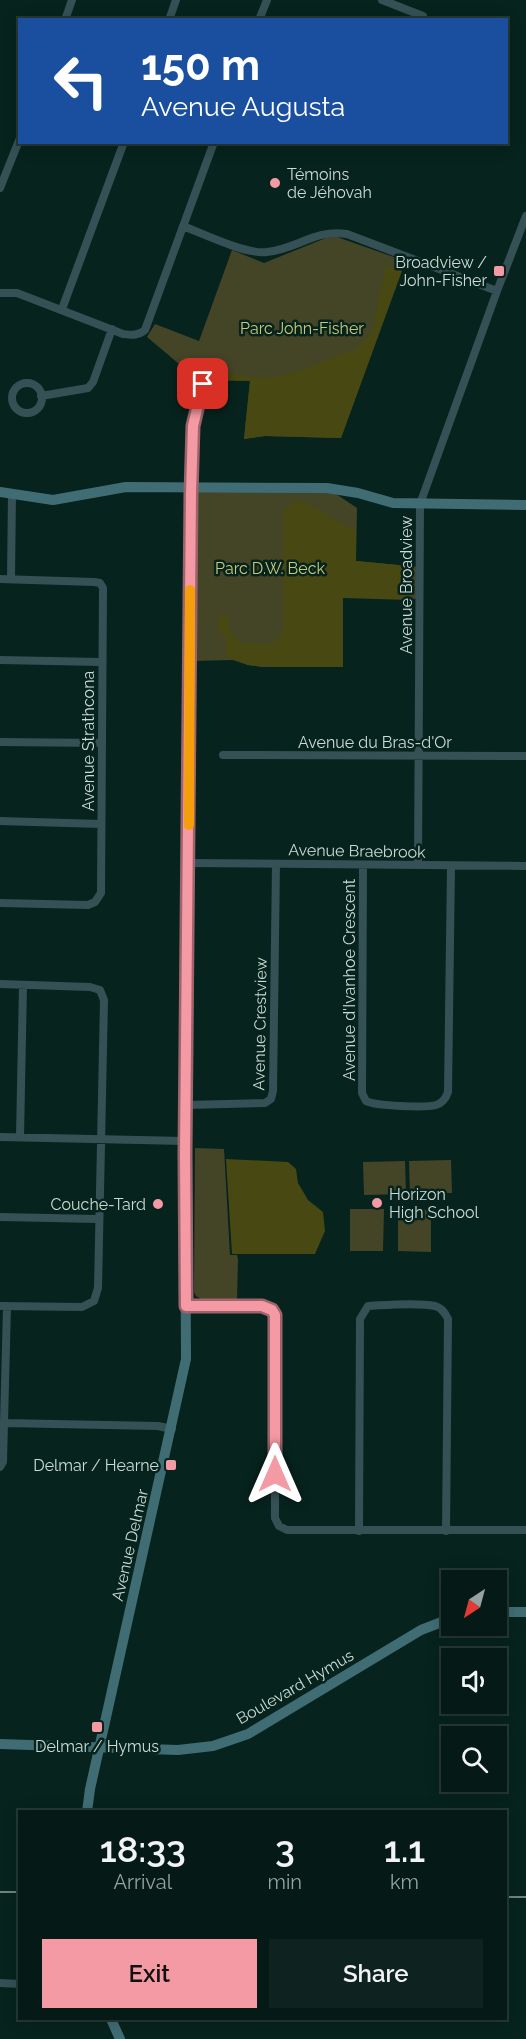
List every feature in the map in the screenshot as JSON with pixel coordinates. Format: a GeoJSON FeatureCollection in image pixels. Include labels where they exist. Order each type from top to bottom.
{"type":"FeatureCollection","features":[{"type":"Feature","properties":{"kind":"street"},"geometry":{"type":"LineString","coordinates":[[66,18],[72,0]]}},
{"type":"Feature","properties":{"kind":"street"},"geometry":{"type":"LineString","coordinates":[[170,18],[176,0]]}},
{"type":"Feature","properties":{"kind":"street"},"geometry":{"type":"LineString","coordinates":[[260,18],[267,0]]}},
{"type":"Feature","properties":{"kind":"street"},"geometry":{"type":"LineString","coordinates":[[382,0],[423,16]]}},
{"type":"Feature","properties":{"kind":"street"},"geometry":{"type":"LineString","coordinates":[[0,189],[18,143]]}},
{"type":"Feature","properties":{"kind":"street"},"geometry":{"type":"LineString","coordinates":[[62,309],[123,144]]}},
{"type":"Feature","properties":{"kind":"street"},"geometry":{"type":"LineString","coordinates":[[0,293],[17,293],[123,334],[135,336],[145,330],[213,144]]}},
{"type":"Feature","properties":{"kind":"street","name":"Avenue Broadview"},"geometry":{"type":"LineString","coordinates":[[418,866],[420,504],[526,216]]}},
{"type":"Feature","properties":{"kind":"street"},"geometry":{"type":"LineString","coordinates":[[183,226],[254,252],[279,250],[324,233],[347,234],[497,291]]}},
{"type":"Feature","properties":{"kind":"street"},"geometry":{"type":"LineString","coordinates":[[41,396],[88,388],[93,382],[112,329]]}},
{"type":"Feature","properties":{"kind":"street","name":"Avenue Delmar"},"geometry":{"type":"LineString","coordinates":[[87,1810],[186,1359],[185,1141],[191,488],[193,426],[203,384]]}},
{"type":"Feature","properties":{"kind":"street"},"geometry":{"type":"LineString","coordinates":[[0,492],[53,500],[126,487],[327,488],[358,493],[393,503],[526,505]]}},
{"type":"Feature","properties":{"kind":"street"},"geometry":{"type":"LineString","coordinates":[[0,579],[11,579],[12,494]]}},
{"type":"Feature","properties":{"kind":"street","name":"Avenue Strathcona"},"geometry":{"type":"LineString","coordinates":[[0,903],[88,905],[95,902],[101,893],[103,588],[100,583],[94,582],[11,579]]}},
{"type":"Feature","properties":{"kind":"street"},"geometry":{"type":"LineString","coordinates":[[0,660],[102,662]]}},
{"type":"Feature","properties":{"kind":"street"},"geometry":{"type":"LineString","coordinates":[[0,742],[102,743]]}},
{"type":"Feature","properties":{"kind":"street","name":"Avenue du Bras-d'Or"},"geometry":{"type":"LineString","coordinates":[[223,755],[526,756]]}},
{"type":"Feature","properties":{"kind":"street"},"geometry":{"type":"LineString","coordinates":[[0,821],[101,824]]}},
{"type":"Feature","properties":{"kind":"street","name":"Avenue Braebrook"},"geometry":{"type":"LineString","coordinates":[[189,863],[526,866]]}},
{"type":"Feature","properties":{"kind":"street","name":"Avenue Crestview"},"geometry":{"type":"LineString","coordinates":[[186,1105],[265,1103],[271,1099],[273,1091],[276,864]]}},
{"type":"Feature","properties":{"kind":"street","name":"Avenue d'Ivanhoe Crescent"},"geometry":{"type":"LineString","coordinates":[[363,865],[362,1093],[366,1101],[373,1105],[436,1105],[444,1101],[448,1092],[451,866]]}},
{"type":"Feature","properties":{"kind":"street"},"geometry":{"type":"LineString","coordinates":[[0,984],[90,987],[100,990],[104,1000],[98,1288],[94,1301],[82,1307],[3,1306],[4,1423],[3,1462],[0,1467]]}},
{"type":"Feature","properties":{"kind":"street"},"geometry":{"type":"LineString","coordinates":[[20,1137],[23,985]]}},
{"type":"Feature","properties":{"kind":"street"},"geometry":{"type":"LineString","coordinates":[[0,1137],[185,1141]]}},
{"type":"Feature","properties":{"kind":"street"},"geometry":{"type":"LineString","coordinates":[[0,1217],[98,1219]]}},
{"type":"Feature","properties":{"kind":"street"},"geometry":{"type":"LineString","coordinates":[[359,1531],[360,1319],[369,1306],[398,1305],[436,1306],[444,1311],[448,1319],[446,1531]]}},
{"type":"Feature","properties":{"kind":"street"},"geometry":{"type":"LineString","coordinates":[[186,1306],[262,1306],[272,1310],[275,1315],[275,1518],[279,1526],[287,1530],[526,1530]]}},
{"type":"Feature","properties":{"kind":"street"},"geometry":{"type":"LineString","coordinates":[[4,1423],[158,1426],[172,1429]]}},
{"type":"Feature","properties":{"kind":"street"},"geometry":{"type":"LineString","coordinates":[[507,1612],[526,1612]]}},
{"type":"Feature","properties":{"kind":"street","name":"Boulevard Hymus"},"geometry":{"type":"LineString","coordinates":[[0,1744],[190,1749],[236,1739],[261,1727],[421,1630],[441,1622]]}},
{"type":"Feature","properties":{"kind":"street"},"geometry":{"type":"LineString","coordinates":[[0,1983],[18,1983]]}},
{"type":"Feature","properties":{"kind":"street"},"geometry":{"type":"LineString","coordinates":[[111,2020],[120,2039]]}},
{"type":"Feature","properties":{"kind":"green space","name":"Parc John-Fisher"},"geometry":{"type":"Polygon","coordinates":[[[337,237],[405,261],[341,438],[265,436],[244,439],[250,381],[213,380],[203,384],[147,337],[155,324],[199,341],[232,250],[264,263],[326,238],[337,237]]]}},
{"type":"Feature","properties":{"kind":"green space","name":"Parc D.W. Beck"},"geometry":{"type":"Polygon","coordinates":[[[191,488],[327,488],[357,508],[356,561],[419,567],[420,599],[343,597],[343,667],[263,667],[233,660],[191,661],[191,488]]]}},
{"type":"Feature","properties":{"kind":"green space"},"geometry":{"type":"Polygon","coordinates":[[[195,1148],[224,1149],[230,1255],[237,1255],[238,1259],[237,1300],[201,1299],[194,1292],[195,1148]]]}},
{"type":"Feature","properties":{"kind":"green space"},"geometry":{"type":"Polygon","coordinates":[[[451,1160],[452,1193],[410,1194],[409,1161],[451,1160]]]}},
{"type":"Feature","properties":{"kind":"green space"},"geometry":{"type":"Polygon","coordinates":[[[405,1161],[406,1194],[364,1195],[363,1162],[405,1161]]]}},
{"type":"Feature","properties":{"kind":"green space"},"geometry":{"type":"Polygon","coordinates":[[[350,1209],[384,1209],[383,1251],[350,1251],[350,1209]]]}},
{"type":"Feature","properties":{"kind":"green space"},"geometry":{"type":"Polygon","coordinates":[[[398,1209],[431,1210],[431,1252],[398,1251],[398,1209]]]}},
{"type":"Feature","properties":{"kind":"shaded area"},"geometry":{"type":"Polygon","coordinates":[[[386,266],[402,271],[341,438],[265,436],[244,439],[250,381],[213,380],[220,372],[262,378],[290,374],[355,349],[372,332],[386,266]]]}},
{"type":"Feature","properties":{"kind":"shaded area"},"geometry":{"type":"Polygon","coordinates":[[[295,500],[306,503],[356,531],[356,561],[409,566],[410,600],[343,598],[343,667],[248,665],[226,657],[226,637],[218,630],[218,615],[227,614],[231,633],[243,643],[269,644],[276,641],[283,630],[283,510],[295,500]]]}},
{"type":"Feature","properties":{"kind":"shaded area"},"geometry":{"type":"Polygon","coordinates":[[[226,1159],[288,1162],[296,1169],[298,1183],[308,1200],[323,1212],[325,1231],[315,1254],[232,1254],[226,1159]]]}},
{"type":"Feature","properties":{"kind":"tram line"},"geometry":{"type":"LineString","coordinates":[[0,1892],[18,1892]]}},
{"type":"Feature","properties":{"kind":"tram line"},"geometry":{"type":"LineString","coordinates":[[507,1897],[526,1897]]}},
{"type":"Feature","properties":{"kind":"slow traffic"},"geometry":{"type":"LineString","coordinates":[[189,825],[190,590]]}},
{"type":"Feature","properties":{"kind":"place","name":"Témoins de Jéhovah"},"geometry":{"type":"Point","coordinates":[275,183]}},
{"type":"Feature","properties":{"kind":"place","name":"Broadview / John-Fisher"},"geometry":{"type":"Point","coordinates":[499,271]}},
{"type":"Feature","properties":{"kind":"place","name":"Horizon High School"},"geometry":{"type":"Point","coordinates":[377,1203]}},
{"type":"Feature","properties":{"kind":"place","name":"Couche-Tard"},"geometry":{"type":"Point","coordinates":[158,1204]}},
{"type":"Feature","properties":{"kind":"place","name":"Delmar / Hearne"},"geometry":{"type":"Point","coordinates":[171,1465]}},
{"type":"Feature","properties":{"kind":"place","name":"Delmar / Hymus"},"geometry":{"type":"Point","coordinates":[97,1727]}},
{"type":"Feature","properties":{"kind":"route"},"geometry":{"type":"LineString","coordinates":[[203,384],[193,426],[191,494],[185,1153],[186,1306],[262,1306],[272,1310],[275,1315],[275,1474]]}}]}
